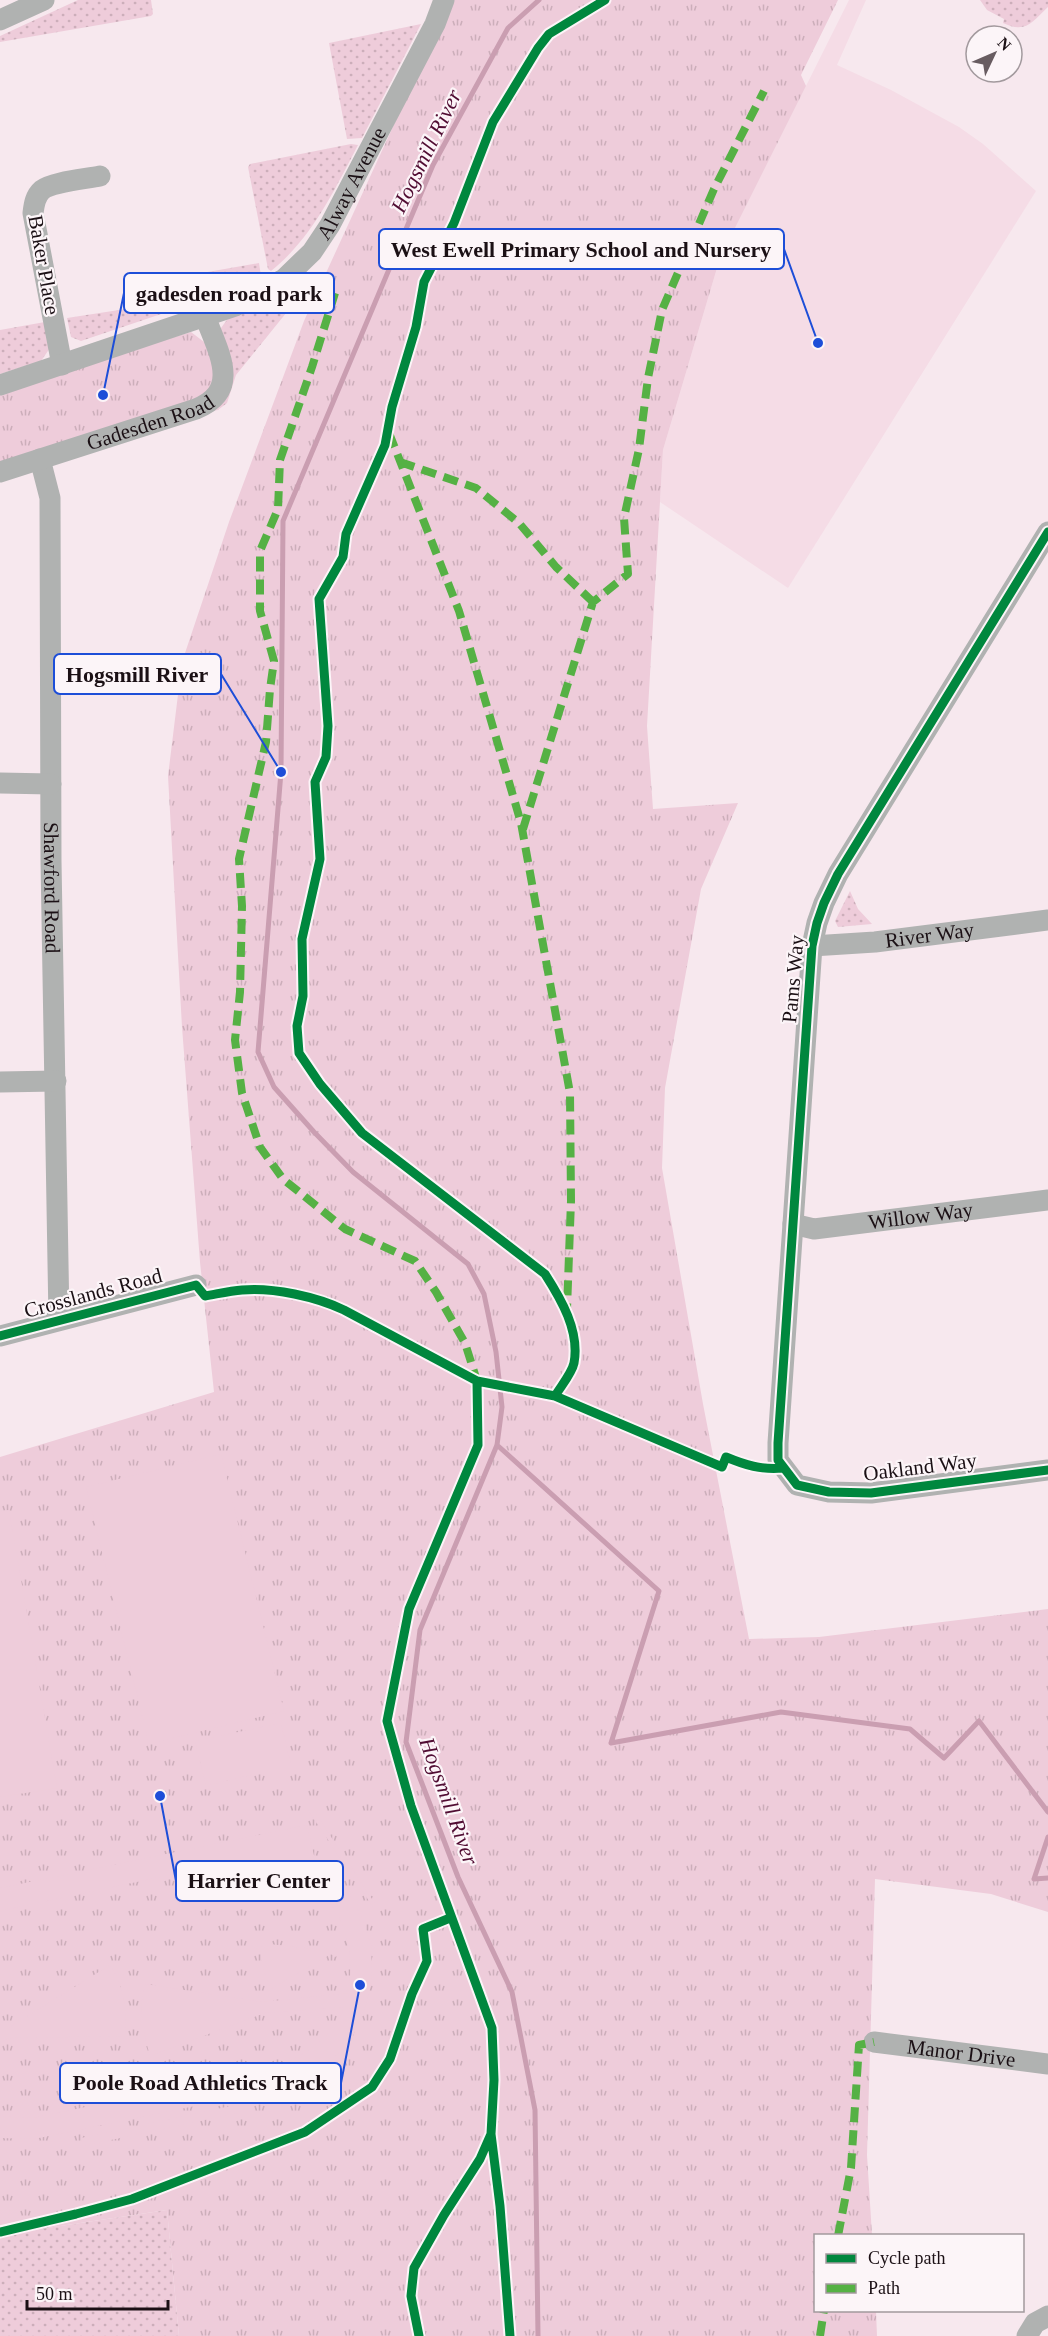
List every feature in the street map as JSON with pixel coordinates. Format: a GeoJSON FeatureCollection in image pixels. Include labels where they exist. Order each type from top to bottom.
{"type":"FeatureCollection","features":[{"type":"Feature","properties":{"kind":"street"},"geometry":{"type":"LineString","coordinates":[[0,20],[44,0]]}},
{"type":"Feature","properties":{"kind":"street","name":"Alway Avenue"},"geometry":{"type":"LineString","coordinates":[[205,316],[235,306],[272,287],[284,279],[312,252],[330,225],[362,165],[435,24],[444,0]]}},
{"type":"Feature","properties":{"kind":"street","name":"Baker Place"},"geometry":{"type":"LineString","coordinates":[[62,365],[33,213],[35,200],[41,191],[49,187],[100,176]]}},
{"type":"Feature","properties":{"kind":"street"},"geometry":{"type":"LineString","coordinates":[[0,385],[205,316]]}},
{"type":"Feature","properties":{"kind":"street","name":"Gadesden Road"},"geometry":{"type":"LineString","coordinates":[[0,472],[196,409],[212,401],[225,380],[220,357],[205,316]]}},
{"type":"Feature","properties":{"kind":"street","name":"Shawford Road"},"geometry":{"type":"LineString","coordinates":[[40,459],[50,498],[58,1320]]}},
{"type":"Feature","properties":{"kind":"street","name":"Pams Way"},"geometry":{"type":"LineString","coordinates":[[797,1485],[783,1468],[778,1454],[812,946],[817,923],[838,874],[1048,532]]}},
{"type":"Feature","properties":{"kind":"street"},"geometry":{"type":"LineString","coordinates":[[0,783],[51,784]]}},
{"type":"Feature","properties":{"kind":"street","name":"River Way"},"geometry":{"type":"LineString","coordinates":[[812,946],[875,942],[1048,920]]}},
{"type":"Feature","properties":{"kind":"street"},"geometry":{"type":"LineString","coordinates":[[0,1082],[56,1081]]}},
{"type":"Feature","properties":{"kind":"street","name":"Willow Way"},"geometry":{"type":"LineString","coordinates":[[793,1224],[814,1228],[1048,1200]]}},
{"type":"Feature","properties":{"kind":"street","name":"Crosslands Road"},"geometry":{"type":"LineString","coordinates":[[0,1336],[196,1285]]}},
{"type":"Feature","properties":{"kind":"street","name":"Oakland Way"},"geometry":{"type":"LineString","coordinates":[[797,1485],[829,1492],[871,1493],[1048,1470]]}},
{"type":"Feature","properties":{"kind":"street","name":"Manor Drive"},"geometry":{"type":"LineString","coordinates":[[874,2042],[1048,2064]]}},
{"type":"Feature","properties":{"kind":"street"},"geometry":{"type":"LineString","coordinates":[[1027,2336],[1035,2323],[1048,2316]]}},
{"type":"Feature","properties":{"kind":"shaded area"},"geometry":{"type":"Polygon","coordinates":[[[849,0],[866,0],[837,65],[891,90],[959,127],[983,144],[1036,191],[788,588],[660,502],[663,450],[720,258],[849,0]]]}},
{"type":"Feature","properties":{"kind":"green space"},"geometry":{"type":"Polygon","coordinates":[[[78,0],[151,0],[153,14],[0,42],[0,36],[78,0]]]}},
{"type":"Feature","properties":{"kind":"green space"},"geometry":{"type":"Polygon","coordinates":[[[451,0],[838,0],[801,75],[806,86],[720,258],[663,450],[647,726],[653,809],[738,803],[701,889],[665,1088],[662,1168],[703,1404],[749,1639],[819,1637],[1048,1609],[1048,1912],[991,1894],[875,1879],[867,2155],[872,2234],[814,2234],[814,2312],[876,2312],[877,2336],[179,2336],[167,2210],[0,2235],[0,1457],[214,1392],[200,1262],[182,1027],[168,776],[182,662],[229,522],[304,321],[451,0]]]}},
{"type":"Feature","properties":{"kind":"green space"},"geometry":{"type":"Polygon","coordinates":[[[980,0],[1048,0],[1048,7],[1033,22],[1024,27],[1024,24],[1003,23],[1004,19],[987,10],[980,0]]]}},
{"type":"Feature","properties":{"kind":"green space"},"geometry":{"type":"Polygon","coordinates":[[[421,24],[362,138],[347,139],[329,43],[421,24]]]}},
{"type":"Feature","properties":{"kind":"green space"},"geometry":{"type":"Polygon","coordinates":[[[351,144],[358,145],[321,213],[299,244],[271,271],[268,269],[248,167],[250,164],[351,144]]]}},
{"type":"Feature","properties":{"kind":"green space"},"geometry":{"type":"Polygon","coordinates":[[[259,263],[261,276],[186,306],[179,277],[259,263]]]}},
{"type":"Feature","properties":{"kind":"green space"},"geometry":{"type":"Polygon","coordinates":[[[275,292],[295,302],[236,375],[227,403],[218,410],[212,411],[221,328],[229,317],[275,292]]]}},
{"type":"Feature","properties":{"kind":"green space"},"geometry":{"type":"Polygon","coordinates":[[[171,302],[173,310],[81,341],[71,337],[67,318],[171,302]]]}},
{"type":"Feature","properties":{"kind":"green space"},"geometry":{"type":"Polygon","coordinates":[[[45,322],[50,348],[41,361],[0,374],[0,330],[45,322]]]}},
{"type":"Feature","properties":{"kind":"green space"},"geometry":{"type":"Polygon","coordinates":[[[191,332],[208,345],[216,381],[202,398],[0,464],[0,390],[191,332]]]}},
{"type":"Feature","properties":{"kind":"green space"},"geometry":{"type":"Polygon","coordinates":[[[850,891],[858,909],[872,924],[838,927],[835,921],[850,891]]]}},
{"type":"Feature","properties":{"kind":"green space"},"geometry":{"type":"Polygon","coordinates":[[[221,1454],[284,1711],[149,1744],[86,1487],[221,1454]]]}},
{"type":"Feature","properties":{"kind":"green space"},"geometry":{"type":"Polygon","coordinates":[[[9,1510],[57,1788],[0,1797],[0,1511],[9,1510]]]}},
{"type":"Feature","properties":{"kind":"green space"},"geometry":{"type":"Polygon","coordinates":[[[281,1723],[291,1765],[206,1786],[195,1741],[281,1723]]]}},
{"type":"Feature","properties":{"kind":"green space"},"geometry":{"type":"Polygon","coordinates":[[[312,1808],[376,1905],[373,1907],[308,1810],[312,1808]]]}},
{"type":"Feature","properties":{"kind":"green space"},"geometry":{"type":"Polygon","coordinates":[[[307,1825],[315,1860],[335,1876],[350,1896],[362,1917],[371,1945],[372,1976],[366,2005],[353,2036],[327,2066],[302,2084],[34,2139],[0,2138],[0,2116],[33,2118],[272,2068],[316,2045],[333,2028],[344,2007],[265,2013],[150,2056],[142,2020],[145,1984],[263,2002],[348,1993],[350,1965],[347,1939],[338,1916],[325,1896],[307,1881],[285,1870],[260,1863],[231,1862],[0,1911],[0,1888],[307,1825]]]}},
{"type":"Feature","properties":{"kind":"green space"},"geometry":{"type":"Polygon","coordinates":[[[261,1943],[331,1951],[333,1947],[339,1951],[336,1957],[331,1954],[271,1989],[262,1966],[261,1943]]]}},
{"type":"Feature","properties":{"kind":"green space"},"geometry":{"type":"Polygon","coordinates":[[[110,1965],[119,1982],[124,1999],[126,2036],[11,2038],[0,2042],[0,2030],[8,2028],[110,1965]]]}},
{"type":"Feature","properties":{"kind":"green space"},"geometry":{"type":"Polygon","coordinates":[[[235,2105],[237,2113],[83,2146],[81,2138],[235,2105]]]}},
{"type":"Feature","properties":{"kind":"green space"},"geometry":{"type":"Polygon","coordinates":[[[167,2210],[179,2336],[0,2336],[0,2235],[167,2210]]]}},
{"type":"Feature","properties":{"kind":"waterway","name":"Hogsmill River"},"geometry":{"type":"LineString","coordinates":[[538,2336],[535,2110],[512,1992],[458,1877],[406,1742],[420,1630],[497,1445],[502,1407],[496,1352],[484,1294],[468,1264],[353,1172],[314,1132],[274,1087],[258,1052],[281,772],[283,521],[433,165],[508,28],[539,0]]}},
{"type":"Feature","properties":{"kind":"waterway"},"geometry":{"type":"LineString","coordinates":[[497,1445],[659,1591],[611,1743],[781,1712],[910,1729],[944,1758],[979,1721],[1048,1812]]}},
{"type":"Feature","properties":{"kind":"waterway"},"geometry":{"type":"LineString","coordinates":[[1048,1837],[1034,1879],[1048,1878]]}},
{"type":"Feature","properties":{"kind":"marked path"},"geometry":{"type":"LineString","coordinates":[[523,829],[593,602],[628,574],[624,518],[639,449],[648,378],[662,310],[714,189],[764,91]]}},
{"type":"Feature","properties":{"kind":"marked path"},"geometry":{"type":"LineString","coordinates":[[335,293],[280,460],[278,509],[260,551],[260,611],[274,661],[266,742],[239,859],[242,906],[240,992],[235,1040],[242,1093],[260,1147],[283,1179],[345,1229],[415,1261],[465,1343],[477,1381]]}},
{"type":"Feature","properties":{"kind":"marked path"},"geometry":{"type":"LineString","coordinates":[[389,433],[459,611],[521,823],[570,1093],[571,1201],[567,1309]]}},
{"type":"Feature","properties":{"kind":"marked path"},"geometry":{"type":"LineString","coordinates":[[400,462],[476,488],[519,523],[556,567],[593,602]]}},
{"type":"Feature","properties":{"kind":"marked path"},"geometry":{"type":"LineString","coordinates":[[838,2234],[851,2168],[859,2045],[874,2042]]}},
{"type":"Feature","properties":{"kind":"marked path"},"geometry":{"type":"LineString","coordinates":[[820,2336],[824,2312]]}},
{"type":"Feature","properties":{"kind":"cycle path"},"geometry":{"type":"LineString","coordinates":[[555,1396],[573,1367],[575,1351],[568,1316],[545,1274],[362,1133],[320,1084],[299,1053],[297,1026],[303,996],[302,939],[320,859],[315,782],[326,757],[328,726],[319,599],[343,557],[346,534],[385,445],[392,407],[416,327],[424,282],[454,223],[493,122],[549,34],[605,0]]}},
{"type":"Feature","properties":{"kind":"cycle path"},"geometry":{"type":"LineString","coordinates":[[1048,532],[838,874],[817,923],[812,946],[778,1443],[778,1460],[797,1485],[829,1492],[871,1493],[1048,1470]]}},
{"type":"Feature","properties":{"kind":"cycle path"},"geometry":{"type":"LineString","coordinates":[[0,1336],[196,1285],[205,1296],[254,1289],[281,1292],[333,1305],[477,1381],[555,1396],[722,1467],[726,1457],[753,1466],[783,1468]]}},
{"type":"Feature","properties":{"kind":"cycle path"},"geometry":{"type":"LineString","coordinates":[[419,2336],[411,2296],[414,2268],[480,2159],[491,2134],[494,2080],[492,2028],[411,1806],[387,1721],[409,1609],[478,1445],[477,1381]]}},
{"type":"Feature","properties":{"kind":"cycle path"},"geometry":{"type":"LineString","coordinates":[[0,2232],[132,2199],[305,2132],[372,2087],[390,2059],[412,1994],[427,1961],[423,1929],[450,1918]]}},
{"type":"Feature","properties":{"kind":"cycle path"},"geometry":{"type":"LineString","coordinates":[[491,2134],[500,2206],[510,2336]]}},
{"type":"Feature","properties":{"kind":"place","name":"West Ewell Primary School and Nursery"},"geometry":{"type":"Point","coordinates":[818,343]}},
{"type":"Feature","properties":{"kind":"place","name":"gadesden road park"},"geometry":{"type":"Point","coordinates":[103,395]}},
{"type":"Feature","properties":{"kind":"place","name":"Hogsmill River"},"geometry":{"type":"Point","coordinates":[281,772]}},
{"type":"Feature","properties":{"kind":"place","name":"Harrier Center"},"geometry":{"type":"Point","coordinates":[160,1796]}},
{"type":"Feature","properties":{"kind":"place","name":"Poole Road Athletics Track"},"geometry":{"type":"Point","coordinates":[360,1985]}}]}
